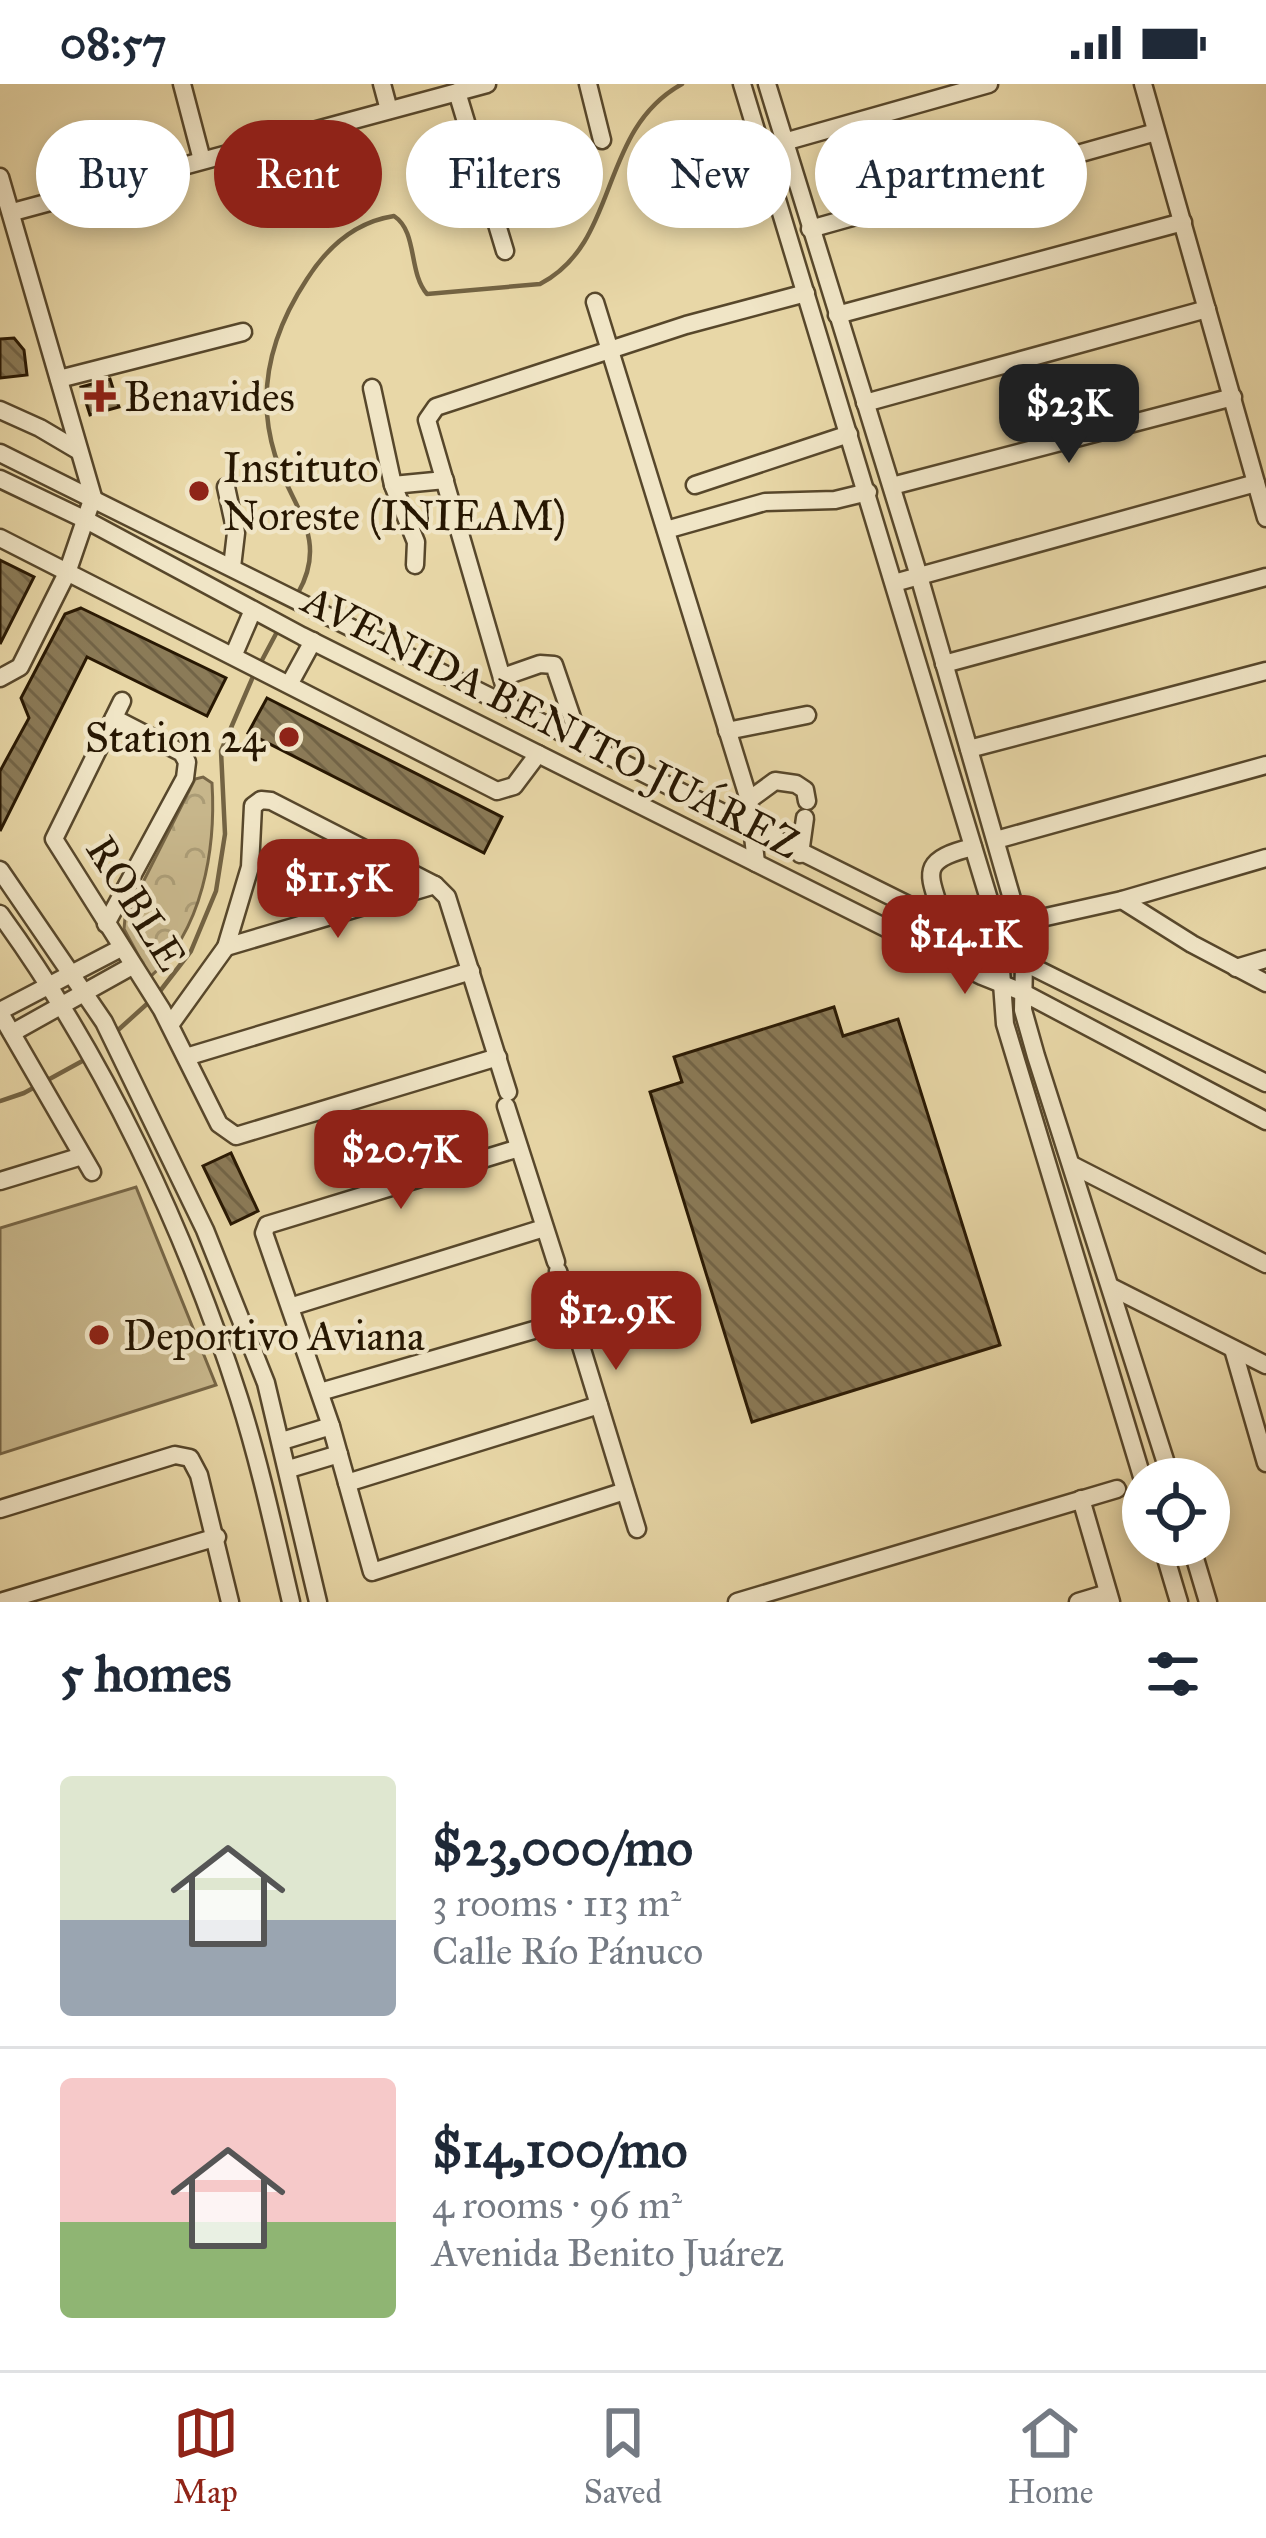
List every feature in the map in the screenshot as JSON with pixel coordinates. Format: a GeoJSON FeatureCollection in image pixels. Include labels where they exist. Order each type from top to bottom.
{"type":"FeatureCollection","features":[{"type":"Feature","properties":{"kind":"street"},"geometry":{"type":"LineString","coordinates":[[182,84],[202,160]]}},
{"type":"Feature","properties":{"kind":"street"},"geometry":{"type":"LineString","coordinates":[[382,84],[389,110]]}},
{"type":"Feature","properties":{"kind":"street"},"geometry":{"type":"LineString","coordinates":[[13,212],[488,84]]}},
{"type":"Feature","properties":{"kind":"street"},"geometry":{"type":"LineString","coordinates":[[588,84],[597,120]]}},
{"type":"Feature","properties":{"kind":"street"},"geometry":{"type":"LineString","coordinates":[[767,84],[778,120]]}},
{"type":"Feature","properties":{"kind":"street"},"geometry":{"type":"LineString","coordinates":[[791,140],[988,84]]}},
{"type":"Feature","properties":{"kind":"street"},"geometry":{"type":"LineString","coordinates":[[1143,84],[1266,518]]}},
{"type":"Feature","properties":{"kind":"street"},"geometry":{"type":"LineString","coordinates":[[743,86],[998,929],[1009,1039],[1136,1458]]}},
{"type":"Feature","properties":{"kind":"street"},"geometry":{"type":"LineString","coordinates":[[457,92],[505,251]]}},
{"type":"Feature","properties":{"kind":"street"},"geometry":{"type":"LineString","coordinates":[[810,230],[1156,132]]}},
{"type":"Feature","properties":{"kind":"street"},"geometry":{"type":"LineString","coordinates":[[791,166],[920,577],[1019,923],[1023,1010],[1164,1458]]}},
{"type":"Feature","properties":{"kind":"street"},"geometry":{"type":"LineString","coordinates":[[0,177],[93,496],[68,573],[20,667],[0,678]]}},
{"type":"Feature","properties":{"kind":"street"},"geometry":{"type":"LineString","coordinates":[[837,315],[1183,222]]}},
{"type":"Feature","properties":{"kind":"street"},"geometry":{"type":"LineString","coordinates":[[512,709],[427,420],[429,413],[686,325],[806,293]]}},
{"type":"Feature","properties":{"kind":"street"},"geometry":{"type":"LineString","coordinates":[[595,302],[749,800],[756,863]]}},
{"type":"Feature","properties":{"kind":"street"},"geometry":{"type":"LineString","coordinates":[[865,403],[1207,308]]}},
{"type":"Feature","properties":{"kind":"street"},"geometry":{"type":"LineString","coordinates":[[58,379],[243,332]]}},
{"type":"Feature","properties":{"kind":"street"},"geometry":{"type":"LineString","coordinates":[[372,388],[393,485],[416,542],[415,565]]}},
{"type":"Feature","properties":{"kind":"street"},"geometry":{"type":"LineString","coordinates":[[892,486],[1232,397]]}},
{"type":"Feature","properties":{"kind":"street"},"geometry":{"type":"LineString","coordinates":[[0,410],[79,451]]}},
{"type":"Feature","properties":{"kind":"street"},"geometry":{"type":"LineString","coordinates":[[695,485],[849,434]]}},
{"type":"Feature","properties":{"kind":"street","name":"AVENIDA BENITO JUÁREZ"},"geometry":{"type":"LineString","coordinates":[[0,453],[1266,1083]]}},
{"type":"Feature","properties":{"kind":"street","name":"AVENIDA BENITO JUÁREZ"},"geometry":{"type":"LineString","coordinates":[[0,479],[88,520],[307,639],[1022,992],[1266,1121]]}},
{"type":"Feature","properties":{"kind":"street"},"geometry":{"type":"LineString","coordinates":[[393,485],[445,480]]}},
{"type":"Feature","properties":{"kind":"street"},"geometry":{"type":"LineString","coordinates":[[894,583],[1256,483]]}},
{"type":"Feature","properties":{"kind":"street"},"geometry":{"type":"LineString","coordinates":[[226,487],[236,533],[232,567]]}},
{"type":"Feature","properties":{"kind":"street"},"geometry":{"type":"LineString","coordinates":[[666,530],[765,502],[835,500],[868,492]]}},
{"type":"Feature","properties":{"kind":"street"},"geometry":{"type":"LineString","coordinates":[[0,538],[497,791],[514,786],[538,754]]}},
{"type":"Feature","properties":{"kind":"street"},"geometry":{"type":"LineString","coordinates":[[944,664],[1266,577]]}},
{"type":"Feature","properties":{"kind":"street"},"geometry":{"type":"LineString","coordinates":[[238,657],[259,613]]}},
{"type":"Feature","properties":{"kind":"street"},"geometry":{"type":"LineString","coordinates":[[285,681],[307,639]]}},
{"type":"Feature","properties":{"kind":"street"},"geometry":{"type":"LineString","coordinates":[[502,677],[540,664],[554,665],[581,744]]}},
{"type":"Feature","properties":{"kind":"street"},"geometry":{"type":"LineString","coordinates":[[969,749],[1266,671]]}},
{"type":"Feature","properties":{"kind":"street","name":"ROBLE"},"geometry":{"type":"LineString","coordinates":[[106,924],[184,778],[187,762],[182,753],[118,709],[54,839],[106,924],[166,1017],[219,1124],[236,1136],[498,1058]]}},
{"type":"Feature","properties":{"kind":"street"},"geometry":{"type":"LineString","coordinates":[[728,731],[807,715]]}},
{"type":"Feature","properties":{"kind":"street"},"geometry":{"type":"LineString","coordinates":[[996,840],[1266,765]]}},
{"type":"Feature","properties":{"kind":"street"},"geometry":{"type":"LineString","coordinates":[[749,800],[775,781],[805,790],[800,854]]}},
{"type":"Feature","properties":{"kind":"street"},"geometry":{"type":"LineString","coordinates":[[166,1017],[226,946],[250,867],[254,806],[261,800],[435,885],[452,909],[498,1058],[519,1148],[637,1529]]}},
{"type":"Feature","properties":{"kind":"street"},"geometry":{"type":"LineString","coordinates":[[945,927],[930,872],[933,862],[940,855],[973,847]]}},
{"type":"Feature","properties":{"kind":"street"},"geometry":{"type":"LineString","coordinates":[[1019,923],[1122,900],[1266,858]]}},
{"type":"Feature","properties":{"kind":"street"},"geometry":{"type":"LineString","coordinates":[[0,870],[104,1022],[205,1229],[266,1383],[318,1602]]}},
{"type":"Feature","properties":{"kind":"street"},"geometry":{"type":"LineString","coordinates":[[226,946],[435,885]]}},
{"type":"Feature","properties":{"kind":"street"},"geometry":{"type":"LineString","coordinates":[[1122,900],[1266,982]]}},
{"type":"Feature","properties":{"kind":"street"},"geometry":{"type":"LineString","coordinates":[[0,914],[82,1038],[181,1243],[238,1396],[291,1602]]}},
{"type":"Feature","properties":{"kind":"street"},"geometry":{"type":"LineString","coordinates":[[0,1181],[87,1164],[0,1012],[121,947]]}},
{"type":"Feature","properties":{"kind":"street"},"geometry":{"type":"LineString","coordinates":[[1236,968],[1266,958]]}},
{"type":"Feature","properties":{"kind":"street"},"geometry":{"type":"LineString","coordinates":[[12,1033],[133,966]]}},
{"type":"Feature","properties":{"kind":"street"},"geometry":{"type":"LineString","coordinates":[[186,1057],[471,971]]}},
{"type":"Feature","properties":{"kind":"street"},"geometry":{"type":"LineString","coordinates":[[519,1148],[267,1225],[264,1233],[332,1426],[372,1572],[625,1491]]}},
{"type":"Feature","properties":{"kind":"street"},"geometry":{"type":"LineString","coordinates":[[1072,1165],[1266,1264]]}},
{"type":"Feature","properties":{"kind":"street"},"geometry":{"type":"LineString","coordinates":[[293,1306],[544,1228]]}},
{"type":"Feature","properties":{"kind":"street"},"geometry":{"type":"LineString","coordinates":[[1111,1287],[1266,1365]]}},
{"type":"Feature","properties":{"kind":"street"},"geometry":{"type":"LineString","coordinates":[[320,1391],[572,1318]]}},
{"type":"Feature","properties":{"kind":"street"},"geometry":{"type":"LineString","coordinates":[[1233,1348],[1266,1463]]}},
{"type":"Feature","properties":{"kind":"street"},"geometry":{"type":"LineString","coordinates":[[347,1483],[599,1406]]}},
{"type":"Feature","properties":{"kind":"street"},"geometry":{"type":"LineString","coordinates":[[258,1462],[285,1454],[332,1426]]}},
{"type":"Feature","properties":{"kind":"street"},"geometry":{"type":"LineString","coordinates":[[285,1454],[339,1454]]}},
{"type":"Feature","properties":{"kind":"street"},"geometry":{"type":"LineString","coordinates":[[0,1509],[175,1455],[190,1458],[217,1537],[230,1602]]}},
{"type":"Feature","properties":{"kind":"street"},"geometry":{"type":"LineString","coordinates":[[737,1602],[760,1599],[1117,1489]]}},
{"type":"Feature","properties":{"kind":"street"},"geometry":{"type":"LineString","coordinates":[[1078,1602],[1109,1598],[1081,1499]]}},
{"type":"Feature","properties":{"kind":"street"},"geometry":{"type":"LineString","coordinates":[[0,1602],[217,1537]]}},
{"type":"Feature","properties":{"kind":"street"},"geometry":{"type":"LineString","coordinates":[[1169,1566],[1180,1602]]}},
{"type":"Feature","properties":{"kind":"street"},"geometry":{"type":"LineString","coordinates":[[1197,1566],[1208,1602]]}},
{"type":"Feature","properties":{"kind":"green space"},"geometry":{"type":"Polygon","coordinates":[[[203,777],[212,783],[213,808],[202,887],[183,936],[150,977],[124,929],[125,918],[195,779],[203,777]]]}},
{"type":"Feature","properties":{"kind":"green space","name":"Deportivo Aviana"},"geometry":{"type":"Polygon","coordinates":[[[136,1187],[216,1385],[0,1454],[0,1228],[136,1187]]]}},
{"type":"Feature","properties":{"kind":"building"},"geometry":{"type":"Polygon","coordinates":[[[14,338],[24,350],[27,375],[0,378],[0,339],[14,338]]]}},
{"type":"Feature","properties":{"kind":"building","name":"Benavides"},"geometry":{"type":"Polygon","coordinates":[[[110,379],[119,407],[90,415],[81,387],[110,379]]]}},
{"type":"Feature","properties":{"kind":"building"},"geometry":{"type":"Polygon","coordinates":[[[0,560],[34,577],[0,644],[0,560]]]}},
{"type":"Feature","properties":{"kind":"building"},"geometry":{"type":"Polygon","coordinates":[[[81,608],[226,678],[207,716],[87,657],[0,831],[0,771],[29,718],[21,698],[65,614],[81,608]]]}},
{"type":"Feature","properties":{"kind":"building"},"geometry":{"type":"Polygon","coordinates":[[[267,698],[502,817],[484,853],[248,733],[267,698]]]}},
{"type":"Feature","properties":{"kind":"building"},"geometry":{"type":"Polygon","coordinates":[[[834,1007],[843,1036],[898,1019],[1000,1345],[752,1422],[650,1092],[682,1082],[674,1057],[834,1007]]]}},
{"type":"Feature","properties":{"kind":"building"},"geometry":{"type":"Polygon","coordinates":[[[231,1153],[258,1211],[231,1224],[203,1166],[231,1153]]]}},
{"type":"Feature","properties":{"kind":"waterway"},"geometry":{"type":"LineString","coordinates":[[298,593],[307,573],[309,538],[275,455],[267,385],[284,320],[315,267],[355,230],[394,216],[407,232],[417,275],[427,294],[540,284],[566,265],[584,242],[635,129],[655,104],[682,84]]}},
{"type":"Feature","properties":{"kind":"waterway"},"geometry":{"type":"LineString","coordinates":[[261,662],[278,630]]}},
{"type":"Feature","properties":{"kind":"waterway"},"geometry":{"type":"LineString","coordinates":[[157,995],[191,951],[216,891],[225,834],[221,751],[255,672]]}},
{"type":"Feature","properties":{"kind":"waterway"},"geometry":{"type":"LineString","coordinates":[[117,1031],[148,1003]]}},
{"type":"Feature","properties":{"kind":"waterway"},"geometry":{"type":"LineString","coordinates":[[0,1101],[86,1059]]}},
{"type":"Feature","properties":{"kind":"place","name":"Benavides"},"geometry":{"type":"Point","coordinates":[100,396]}},
{"type":"Feature","properties":{"kind":"place","name":"Instituto Noreste (INIEAM)"},"geometry":{"type":"Point","coordinates":[199,491]}},
{"type":"Feature","properties":{"kind":"place","name":"Station 24"},"geometry":{"type":"Point","coordinates":[289,737]}},
{"type":"Feature","properties":{"kind":"place","name":"Deportivo Aviana"},"geometry":{"type":"Point","coordinates":[99,1335]}}]}
